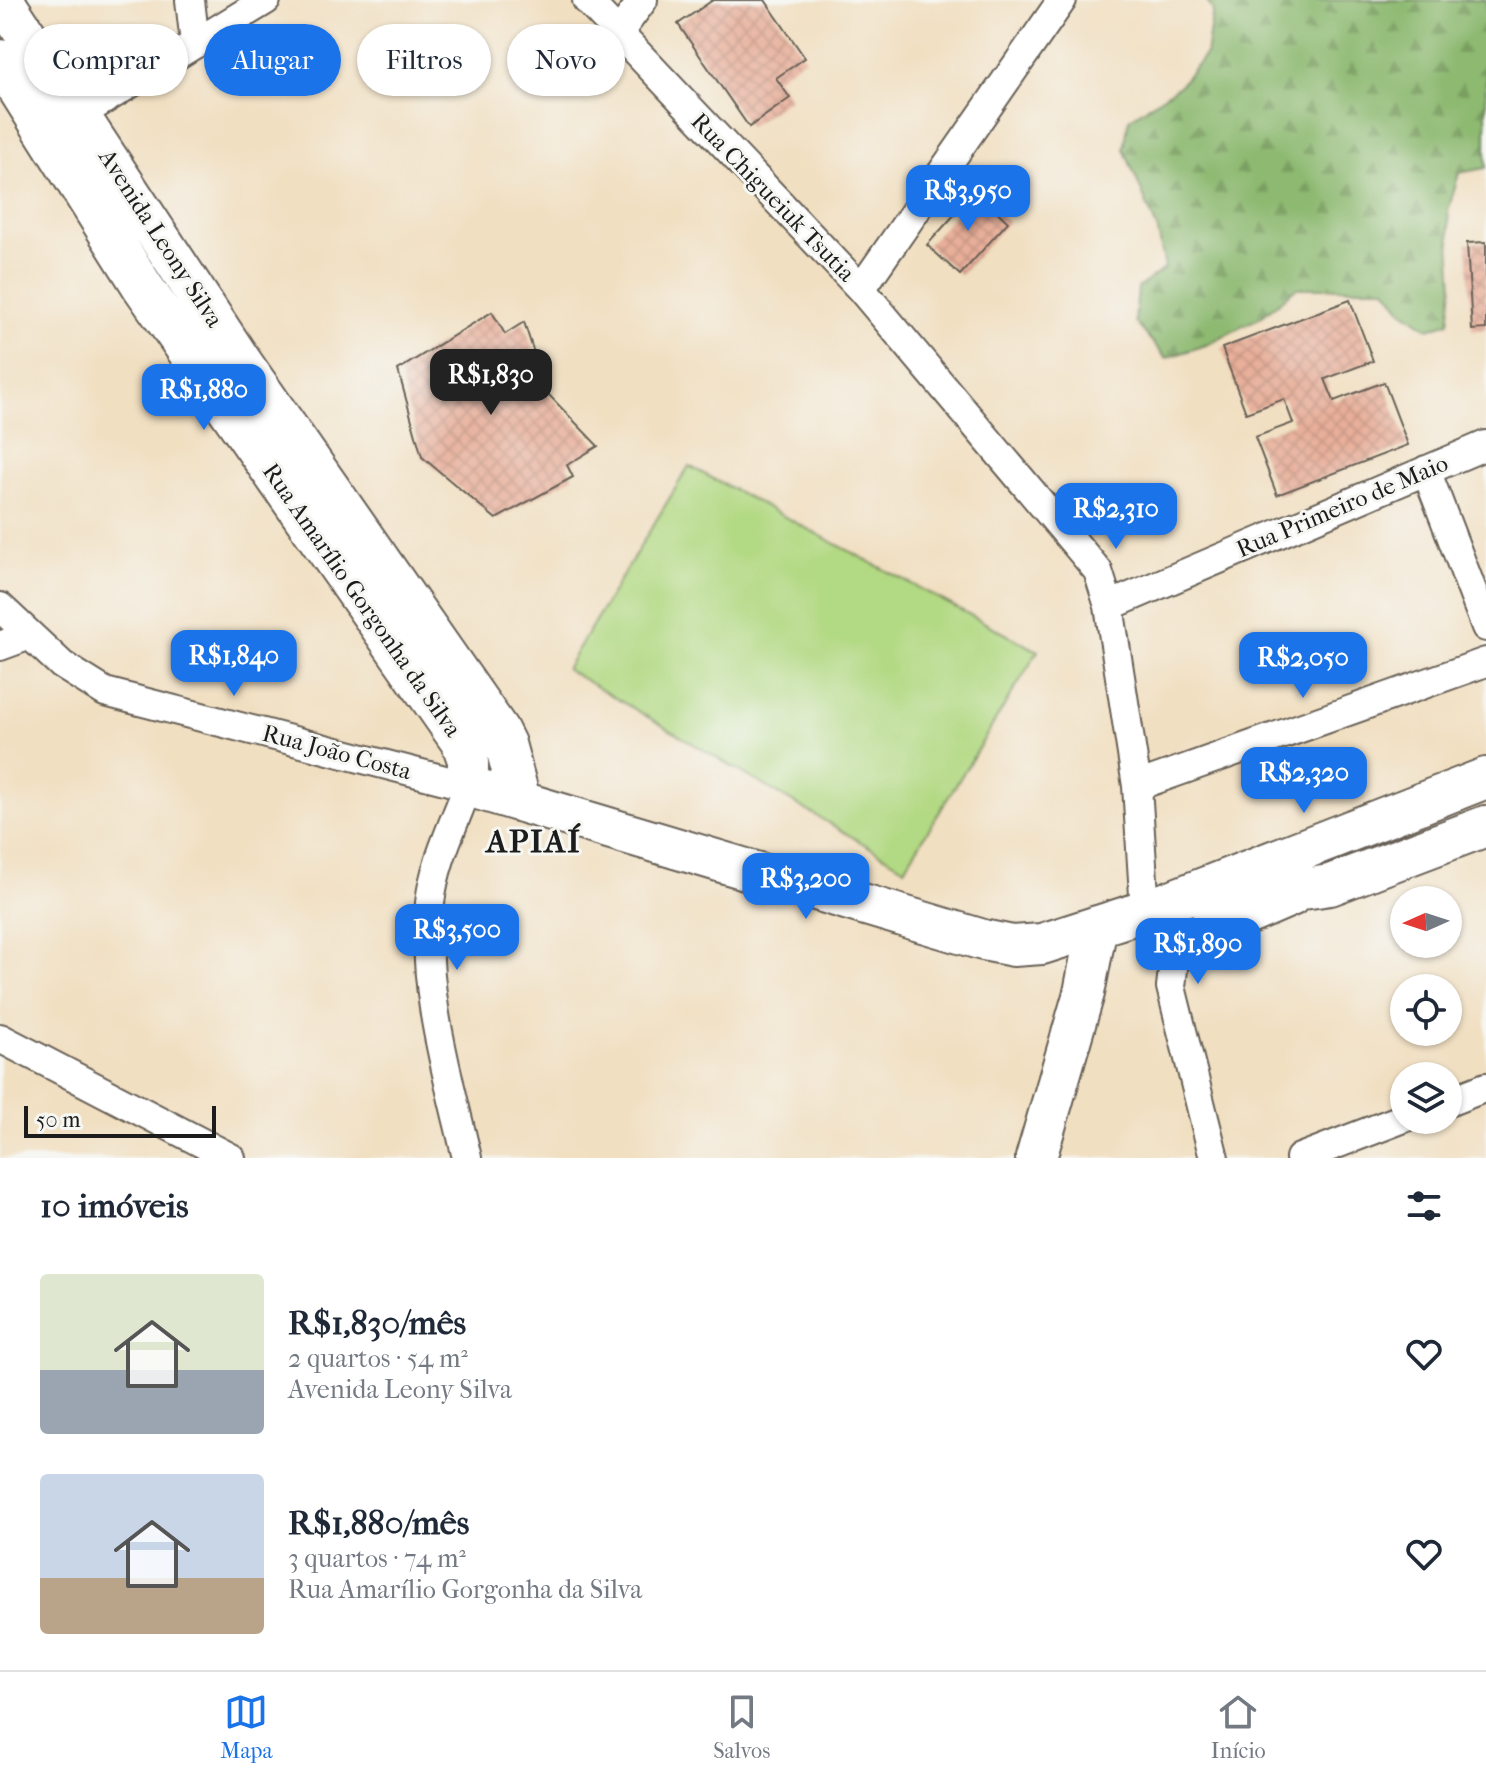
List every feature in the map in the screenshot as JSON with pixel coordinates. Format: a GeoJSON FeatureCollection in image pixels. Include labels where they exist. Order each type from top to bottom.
{"type":"FeatureCollection","features":[{"type":"Feature","properties":{"kind":"main road","name":"Avenida Leony Silva"},"geometry":{"type":"LineString","coordinates":[[5,12],[82,114],[242,363],[498,730],[505,744],[520,800]]}},
{"type":"Feature","properties":{"kind":"main road","name":"Rua Amarílio Gorgonha da Silva"},"geometry":{"type":"LineString","coordinates":[[0,60],[143,287],[462,743],[468,760],[468,786]]}},
{"type":"Feature","properties":{"kind":"main road"},"geometry":{"type":"LineString","coordinates":[[468,786],[983,940],[1013,946],[1042,944],[1145,911],[1486,778]]}},
{"type":"Feature","properties":{"kind":"main road"},"geometry":{"type":"LineString","coordinates":[[1145,911],[1330,885],[1486,826]]}},
{"type":"Feature","properties":{"kind":"main road"},"geometry":{"type":"LineString","coordinates":[[1036,1158],[1084,993],[1097,926]]}},
{"type":"Feature","properties":{"kind":"street"},"geometry":{"type":"LineString","coordinates":[[190,0],[195,44]]}},
{"type":"Feature","properties":{"kind":"street"},"geometry":{"type":"LineString","coordinates":[[47,134],[266,0]]}},
{"type":"Feature","properties":{"kind":"street","name":"Rua Chigueiuk Tsutia"},"geometry":{"type":"LineString","coordinates":[[587,0],[608,24]]}},
{"type":"Feature","properties":{"kind":"street"},"geometry":{"type":"LineString","coordinates":[[625,24],[643,0]]}},
{"type":"Feature","properties":{"kind":"street"},"geometry":{"type":"LineString","coordinates":[[861,289],[1062,0]]}},
{"type":"Feature","properties":{"kind":"street","name":"Rua Chigueiuk Tsutia"},"geometry":{"type":"LineString","coordinates":[[625,43],[861,289],[1098,571],[1109,606],[1137,786],[1145,911]]}},
{"type":"Feature","properties":{"kind":"street","name":"Rua Primeiro de Maio"},"geometry":{"type":"LineString","coordinates":[[1109,606],[1486,445]]}},
{"type":"Feature","properties":{"kind":"street"},"geometry":{"type":"LineString","coordinates":[[1426,470],[1486,627]]}},
{"type":"Feature","properties":{"kind":"street","name":"Rua João Costa"},"geometry":{"type":"LineString","coordinates":[[0,607],[62,665],[105,692],[468,786]]}},
{"type":"Feature","properties":{"kind":"street"},"geometry":{"type":"LineString","coordinates":[[0,646],[30,635]]}},
{"type":"Feature","properties":{"kind":"street"},"geometry":{"type":"LineString","coordinates":[[1137,786],[1486,662]]}},
{"type":"Feature","properties":{"kind":"street"},"geometry":{"type":"LineString","coordinates":[[467,1158],[437,1025],[429,957],[430,903],[436,874],[468,786]]}},
{"type":"Feature","properties":{"kind":"street"},"geometry":{"type":"LineString","coordinates":[[1214,1158],[1171,987],[1174,960],[1183,949],[1330,885]]}},
{"type":"Feature","properties":{"kind":"street"},"geometry":{"type":"LineString","coordinates":[[0,1038],[231,1158]]}},
{"type":"Feature","properties":{"kind":"street"},"geometry":{"type":"LineString","coordinates":[[1462,1096],[1486,1087]]}},
{"type":"Feature","properties":{"kind":"street"},"geometry":{"type":"LineString","coordinates":[[1300,1158],[1390,1123]]}},
{"type":"Feature","properties":{"kind":"green space"},"geometry":{"type":"Polygon","coordinates":[[[1206,0],[1486,0],[1486,168],[1459,173],[1448,211],[1453,288],[1449,322],[1429,329],[1402,310],[1386,288],[1296,288],[1261,317],[1206,345],[1166,358],[1135,322],[1138,288],[1165,268],[1158,231],[1124,149],[1129,119],[1180,85],[1206,54],[1213,10],[1206,0]]]}},
{"type":"Feature","properties":{"kind":"green space"},"geometry":{"type":"Polygon","coordinates":[[[689,466],[1038,651],[905,868],[566,669],[689,466]]]}},
{"type":"Feature","properties":{"kind":"building"},"geometry":{"type":"Polygon","coordinates":[[[713,0],[765,0],[805,58],[776,78],[790,98],[749,127],[678,24],[713,0]]]}},
{"type":"Feature","properties":{"kind":"building"},"geometry":{"type":"Polygon","coordinates":[[[976,191],[1008,222],[960,275],[927,245],[976,191]]]}},
{"type":"Feature","properties":{"kind":"building"},"geometry":{"type":"Polygon","coordinates":[[[1486,242],[1486,329],[1472,330],[1467,243],[1486,242]]]}},
{"type":"Feature","properties":{"kind":"building"},"geometry":{"type":"Polygon","coordinates":[[[1350,300],[1373,361],[1325,379],[1334,401],[1384,382],[1408,445],[1277,495],[1255,437],[1293,423],[1284,399],[1246,413],[1222,348],[1350,300]]]}},
{"type":"Feature","properties":{"kind":"building"},"geometry":{"type":"Polygon","coordinates":[[[492,312],[505,334],[524,322],[547,393],[598,446],[567,465],[573,477],[496,519],[422,457],[398,370],[492,312]]]}},
{"type":"Feature","properties":{"kind":"district","name":"APIAÍ"},"geometry":{"type":"Point","coordinates":[534,841]}}]}
